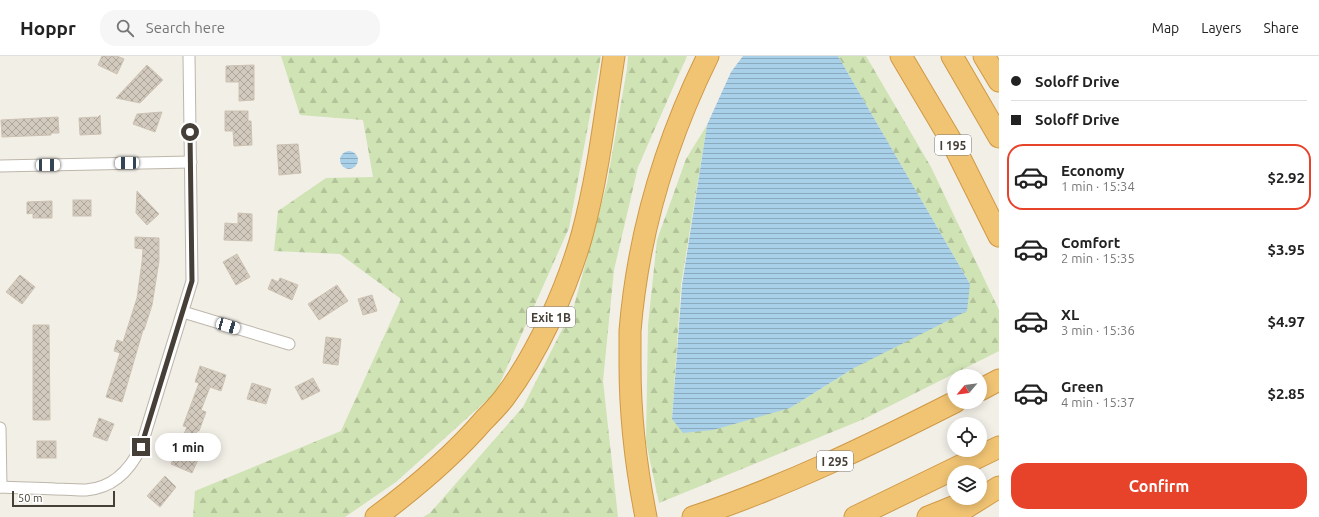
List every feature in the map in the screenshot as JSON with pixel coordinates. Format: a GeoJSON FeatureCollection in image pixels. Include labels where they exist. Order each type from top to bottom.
{"type":"FeatureCollection","features":[{"type":"Feature","properties":{"kind":"highway","name":"Exit 1B"},"geometry":{"type":"LineString","coordinates":[[376,517],[440,466],[473,433],[504,398],[535,349],[567,280],[582,235],[593,189],[614,56]]}},
{"type":"Feature","properties":{"kind":"highway"},"geometry":{"type":"LineString","coordinates":[[646,517],[639,480],[630,386],[630,332],[636,279],[645,230],[673,133],[708,56]]}},
{"type":"Feature","properties":{"kind":"highway","name":"I 195"},"geometry":{"type":"LineString","coordinates":[[901,56],[952,142],[999,236]]}},
{"type":"Feature","properties":{"kind":"highway"},"geometry":{"type":"LineString","coordinates":[[952,56],[999,137]]}},
{"type":"Feature","properties":{"kind":"highway"},"geometry":{"type":"LineString","coordinates":[[984,56],[999,81]]}},
{"type":"Feature","properties":{"kind":"highway"},"geometry":{"type":"LineString","coordinates":[[987,386],[999,380]]}},
{"type":"Feature","properties":{"kind":"highway","name":"I 295"},"geometry":{"type":"LineString","coordinates":[[702,514],[787,481],[845,456],[947,406]]}},
{"type":"Feature","properties":{"kind":"highway"},"geometry":{"type":"LineString","coordinates":[[855,517],[999,447]]}},
{"type":"Feature","properties":{"kind":"highway"},"geometry":{"type":"LineString","coordinates":[[928,517],[957,505]]}},
{"type":"Feature","properties":{"kind":"highway"},"geometry":{"type":"LineString","coordinates":[[951,517],[968,505]]}},
{"type":"Feature","properties":{"kind":"street"},"geometry":{"type":"LineString","coordinates":[[0,428],[1,487],[87,490],[102,487],[114,481],[126,471],[135,459],[141,447],[192,281],[189,56]]}},
{"type":"Feature","properties":{"kind":"street"},"geometry":{"type":"LineString","coordinates":[[0,166],[191,162]]}},
{"type":"Feature","properties":{"kind":"street"},"geometry":{"type":"LineString","coordinates":[[183,312],[289,344]]}},
{"type":"Feature","properties":{"kind":"green space"},"geometry":{"type":"Polygon","coordinates":[[[281,56],[601,56],[569,228],[496,392],[396,482],[345,517],[193,517],[195,491],[341,431],[401,299],[340,254],[274,251],[278,211],[326,178],[373,177],[363,120],[300,115],[281,56]]]}},
{"type":"Feature","properties":{"kind":"green space"},"geometry":{"type":"Polygon","coordinates":[[[628,56],[687,56],[638,167],[614,270],[603,381],[618,517],[423,517],[430,513],[523,407],[574,306],[607,183],[628,56]]]}},
{"type":"Feature","properties":{"kind":"green space"},"geometry":{"type":"Polygon","coordinates":[[[838,56],[866,56],[931,167],[999,310],[999,351],[963,369],[947,369],[947,377],[864,419],[659,503],[646,442],[648,325],[657,240],[686,159],[707,125],[681,285],[672,419],[790,408],[854,368],[970,284],[838,56]]]}},
{"type":"Feature","properties":{"kind":"water"},"geometry":{"type":"Polygon","coordinates":[[[743,56],[838,56],[970,284],[967,311],[854,368],[790,408],[713,430],[683,433],[672,419],[682,285],[707,125],[731,72],[743,56]]]}},
{"type":"Feature","properties":{"kind":"water"},"geometry":{"type":"Polygon","coordinates":[[[345,151],[353,151],[358,156],[356,167],[353,169],[345,169],[340,164],[340,156],[345,151]]]}},
{"type":"Feature","properties":{"kind":"building"},"geometry":{"type":"Polygon","coordinates":[[[102,56],[117,56],[124,59],[117,74],[98,65],[102,56]]]}},
{"type":"Feature","properties":{"kind":"building"},"geometry":{"type":"Polygon","coordinates":[[[147,65],[163,80],[140,103],[116,98],[147,65]]]}},
{"type":"Feature","properties":{"kind":"building"},"geometry":{"type":"Polygon","coordinates":[[[254,65],[254,100],[239,101],[239,82],[226,82],[226,66],[254,65]]]}},
{"type":"Feature","properties":{"kind":"building"},"geometry":{"type":"Polygon","coordinates":[[[225,111],[248,111],[248,121],[251,121],[252,145],[234,146],[233,131],[225,131],[225,111]]]}},
{"type":"Feature","properties":{"kind":"building"},"geometry":{"type":"Polygon","coordinates":[[[162,112],[155,132],[133,124],[137,114],[162,112]]]}},
{"type":"Feature","properties":{"kind":"building"},"geometry":{"type":"Polygon","coordinates":[[[100,115],[101,134],[80,135],[79,118],[97,117],[95,120],[100,115]]]}},
{"type":"Feature","properties":{"kind":"building"},"geometry":{"type":"Polygon","coordinates":[[[58,117],[59,133],[51,133],[51,135],[2,137],[1,120],[58,117]]]}},
{"type":"Feature","properties":{"kind":"building"},"geometry":{"type":"Polygon","coordinates":[[[298,144],[301,173],[279,175],[277,145],[298,144]]]}},
{"type":"Feature","properties":{"kind":"building"},"geometry":{"type":"Polygon","coordinates":[[[137,191],[159,214],[147,225],[136,213],[137,191]]]}},
{"type":"Feature","properties":{"kind":"building"},"geometry":{"type":"Polygon","coordinates":[[[73,200],[91,200],[91,216],[73,216],[73,200]]]}},
{"type":"Feature","properties":{"kind":"building"},"geometry":{"type":"Polygon","coordinates":[[[52,201],[52,218],[33,218],[33,213],[27,214],[27,202],[52,201]]]}},
{"type":"Feature","properties":{"kind":"building"},"geometry":{"type":"Polygon","coordinates":[[[238,213],[252,214],[252,241],[224,240],[225,223],[238,224],[238,213]]]}},
{"type":"Feature","properties":{"kind":"building"},"geometry":{"type":"Polygon","coordinates":[[[135,237],[159,238],[159,261],[152,305],[143,330],[122,402],[106,397],[120,353],[114,351],[117,340],[123,342],[137,298],[143,249],[135,248],[135,237]]]}},
{"type":"Feature","properties":{"kind":"building"},"geometry":{"type":"Polygon","coordinates":[[[237,254],[250,277],[236,285],[223,262],[237,254]]]}},
{"type":"Feature","properties":{"kind":"building"},"geometry":{"type":"Polygon","coordinates":[[[20,275],[35,287],[22,304],[6,292],[20,275]]]}},
{"type":"Feature","properties":{"kind":"building"},"geometry":{"type":"Polygon","coordinates":[[[280,278],[298,285],[292,300],[268,289],[272,279],[278,282],[280,278]]]}},
{"type":"Feature","properties":{"kind":"building"},"geometry":{"type":"Polygon","coordinates":[[[337,285],[348,301],[319,320],[308,304],[337,285]]]}},
{"type":"Feature","properties":{"kind":"building"},"geometry":{"type":"Polygon","coordinates":[[[372,295],[377,311],[363,315],[358,299],[372,295]]]}},
{"type":"Feature","properties":{"kind":"building"},"geometry":{"type":"Polygon","coordinates":[[[33,325],[49,325],[50,420],[33,420],[33,325]]]}},
{"type":"Feature","properties":{"kind":"building"},"geometry":{"type":"Polygon","coordinates":[[[326,337],[341,339],[338,365],[323,363],[326,337]]]}},
{"type":"Feature","properties":{"kind":"building"},"geometry":{"type":"Polygon","coordinates":[[[200,366],[226,375],[221,391],[210,387],[201,410],[206,412],[199,431],[197,431],[189,450],[200,455],[192,473],[171,464],[187,427],[183,426],[199,383],[195,382],[200,366]]]}},
{"type":"Feature","properties":{"kind":"building"},"geometry":{"type":"Polygon","coordinates":[[[313,378],[320,391],[302,400],[295,387],[313,378]]]}},
{"type":"Feature","properties":{"kind":"building"},"geometry":{"type":"Polygon","coordinates":[[[252,383],[271,389],[266,404],[247,399],[252,383]]]}},
{"type":"Feature","properties":{"kind":"building"},"geometry":{"type":"Polygon","coordinates":[[[99,418],[114,424],[107,441],[93,436],[99,418]]]}},
{"type":"Feature","properties":{"kind":"building"},"geometry":{"type":"Polygon","coordinates":[[[37,441],[56,441],[56,458],[37,458],[37,441]]]}},
{"type":"Feature","properties":{"kind":"building"},"geometry":{"type":"Polygon","coordinates":[[[165,476],[176,487],[160,507],[147,496],[165,476]]]}},
{"type":"Feature","properties":{"kind":"route"},"geometry":{"type":"LineString","coordinates":[[141,447],[192,281],[190,132]]}}]}
